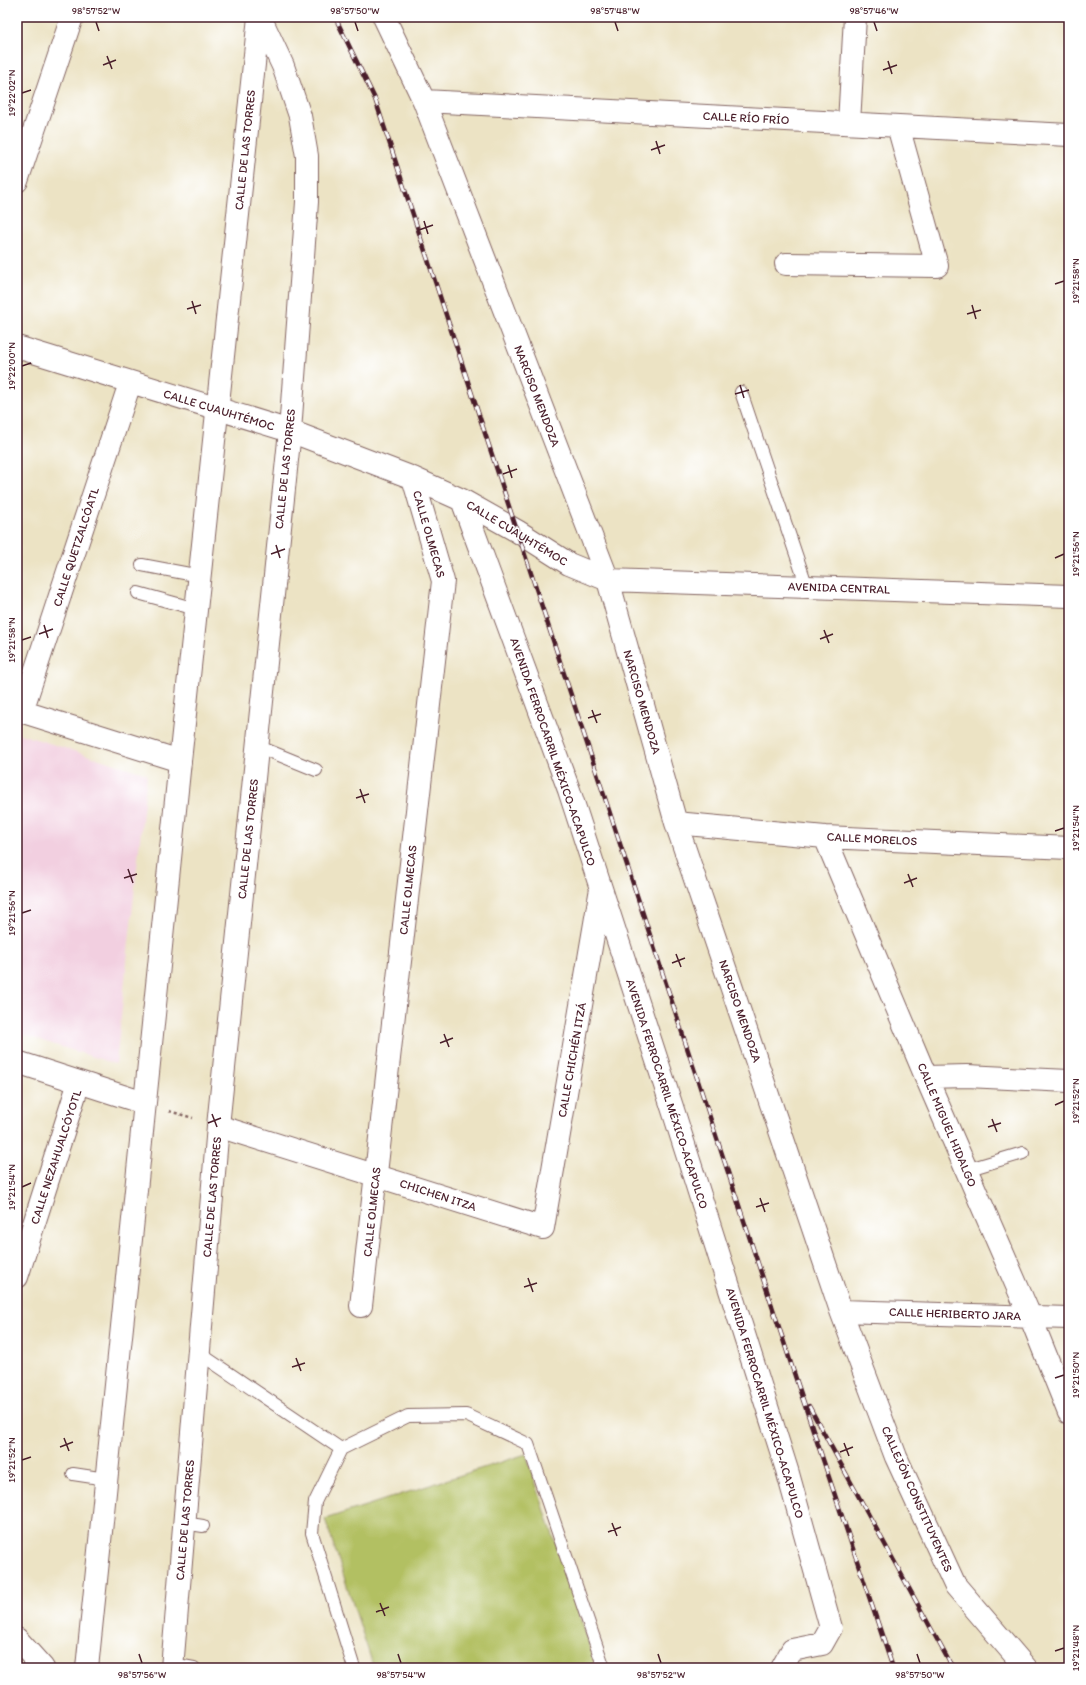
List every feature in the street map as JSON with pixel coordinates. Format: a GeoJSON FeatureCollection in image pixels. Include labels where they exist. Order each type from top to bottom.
{"type":"FeatureCollection","features":[{"type":"Feature","properties":{"kind":"street"},"geometry":{"type":"LineString","coordinates":[[17,181],[72,17]]}},
{"type":"Feature","properties":{"kind":"street","name":"CALLE DE LAS TORRES"},"geometry":{"type":"LineString","coordinates":[[87,1668],[144,1103],[260,17]]}},
{"type":"Feature","properties":{"kind":"street","name":"CALLE DE LAS TORRES"},"geometry":{"type":"LineString","coordinates":[[172,1666],[194,1524],[199,1353],[218,1126],[290,431],[307,202],[307,156],[300,116],[283,66],[260,17]]}},
{"type":"Feature","properties":{"kind":"street","name":"NARCISO MENDOZA"},"geometry":{"type":"LineString","coordinates":[[384,17],[424,101],[608,580],[676,823],[841,1311]]}},
{"type":"Feature","properties":{"kind":"street"},"geometry":{"type":"LineString","coordinates":[[849,123],[855,17]]}},
{"type":"Feature","properties":{"kind":"street","name":"CALLE RÍO FRÍO"},"geometry":{"type":"LineString","coordinates":[[424,101],[1069,135]]}},
{"type":"Feature","properties":{"kind":"street"},"geometry":{"type":"LineString","coordinates":[[786,264],[937,266],[898,126]]}},
{"type":"Feature","properties":{"kind":"street","name":"CALLE CUAUHTÉMOC"},"geometry":{"type":"LineString","coordinates":[[17,347],[290,431],[413,478],[462,500],[517,531],[569,564],[608,580]]}},
{"type":"Feature","properties":{"kind":"street","name":"CALLE QUETZALCÓATL"},"geometry":{"type":"LineString","coordinates":[[19,711],[130,383]]}},
{"type":"Feature","properties":{"kind":"street","name":"CALLE OLMECAS"},"geometry":{"type":"LineString","coordinates":[[362,1306],[443,581],[413,478]]}},
{"type":"Feature","properties":{"kind":"street","name":"AVENIDA FERROCARRIL MÉXICO-ACAPULCO"},"geometry":{"type":"LineString","coordinates":[[462,500],[569,790],[673,1110],[787,1470],[830,1628],[822,1644],[792,1650],[782,1668]]}},
{"type":"Feature","properties":{"kind":"street","name":"AVENIDA CENTRAL"},"geometry":{"type":"LineString","coordinates":[[608,580],[1069,596]]}},
{"type":"Feature","properties":{"kind":"street"},"geometry":{"type":"LineString","coordinates":[[19,711],[180,761]]}},
{"type":"Feature","properties":{"kind":"street","name":"CALLE MORELOS"},"geometry":{"type":"LineString","coordinates":[[676,823],[826,837],[1069,848]]}},
{"type":"Feature","properties":{"kind":"street","name":"CALLE MIGUEL HIDALGO"},"geometry":{"type":"LineString","coordinates":[[826,837],[926,1077],[1030,1316],[1069,1413]]}},
{"type":"Feature","properties":{"kind":"street","name":"CALLE CHICHÉN ITZÁ"},"geometry":{"type":"LineString","coordinates":[[543,1228],[601,891]]}},
{"type":"Feature","properties":{"kind":"street"},"geometry":{"type":"LineString","coordinates":[[17,1062],[144,1103]]}},
{"type":"Feature","properties":{"kind":"street"},"geometry":{"type":"LineString","coordinates":[[926,1077],[967,1076],[1069,1081]]}},
{"type":"Feature","properties":{"kind":"street","name":"CALLE NEZAHUALCÓYOTL"},"geometry":{"type":"LineString","coordinates":[[17,1277],[79,1082]]}},
{"type":"Feature","properties":{"kind":"street","name":"CHICHEN ITZA"},"geometry":{"type":"LineString","coordinates":[[218,1126],[543,1228]]}},
{"type":"Feature","properties":{"kind":"street","name":"CALLE HERIBERTO JARA"},"geometry":{"type":"LineString","coordinates":[[841,1311],[1069,1318]]}},
{"type":"Feature","properties":{"kind":"street","name":"CALLEJÓN CONSTITUYENTES"},"geometry":{"type":"LineString","coordinates":[[841,1311],[896,1456],[955,1585],[1026,1668]]}},
{"type":"Feature","properties":{"kind":"street"},"geometry":{"type":"LineString","coordinates":[[17,1639],[43,1668]]}},
{"type":"Feature","properties":{"kind":"lane"},"geometry":{"type":"LineString","coordinates":[[741,392],[807,587]]}},
{"type":"Feature","properties":{"kind":"lane"},"geometry":{"type":"LineString","coordinates":[[142,565],[200,576]]}},
{"type":"Feature","properties":{"kind":"lane"},"geometry":{"type":"LineString","coordinates":[[138,594],[196,609]]}},
{"type":"Feature","properties":{"kind":"lane"},"geometry":{"type":"LineString","coordinates":[[257,746],[316,770]]}},
{"type":"Feature","properties":{"kind":"lane"},"geometry":{"type":"LineString","coordinates":[[966,1170],[1023,1153]]}},
{"type":"Feature","properties":{"kind":"lane"},"geometry":{"type":"LineString","coordinates":[[199,1353],[341,1449]]}},
{"type":"Feature","properties":{"kind":"lane"},"geometry":{"type":"LineString","coordinates":[[354,1668],[312,1533],[315,1502],[341,1449],[408,1416],[466,1415],[528,1444],[604,1668]]}},
{"type":"Feature","properties":{"kind":"lane"},"geometry":{"type":"LineString","coordinates":[[73,1474],[106,1479]]}},
{"type":"Feature","properties":{"kind":"lane"},"geometry":{"type":"LineString","coordinates":[[172,1666],[194,1668]]}},
{"type":"Feature","properties":{"kind":"path"},"geometry":{"type":"LineString","coordinates":[[144,1103],[218,1126]]}},
{"type":"Feature","properties":{"kind":"shaded area"},"geometry":{"type":"Polygon","coordinates":[[[17,733],[147,774],[116,1064],[17,1033],[17,733]]]}},
{"type":"Feature","properties":{"kind":"green space"},"geometry":{"type":"Polygon","coordinates":[[[526,1454],[597,1668],[374,1668],[325,1519],[526,1454]]]}},
{"type":"Feature","properties":{"kind":"railway"},"geometry":{"type":"LineString","coordinates":[[335,17],[375,99],[798,1385],[893,1668]]}},
{"type":"Feature","properties":{"kind":"railway"},"geometry":{"type":"LineString","coordinates":[[809,1406],[954,1668]]}}]}
